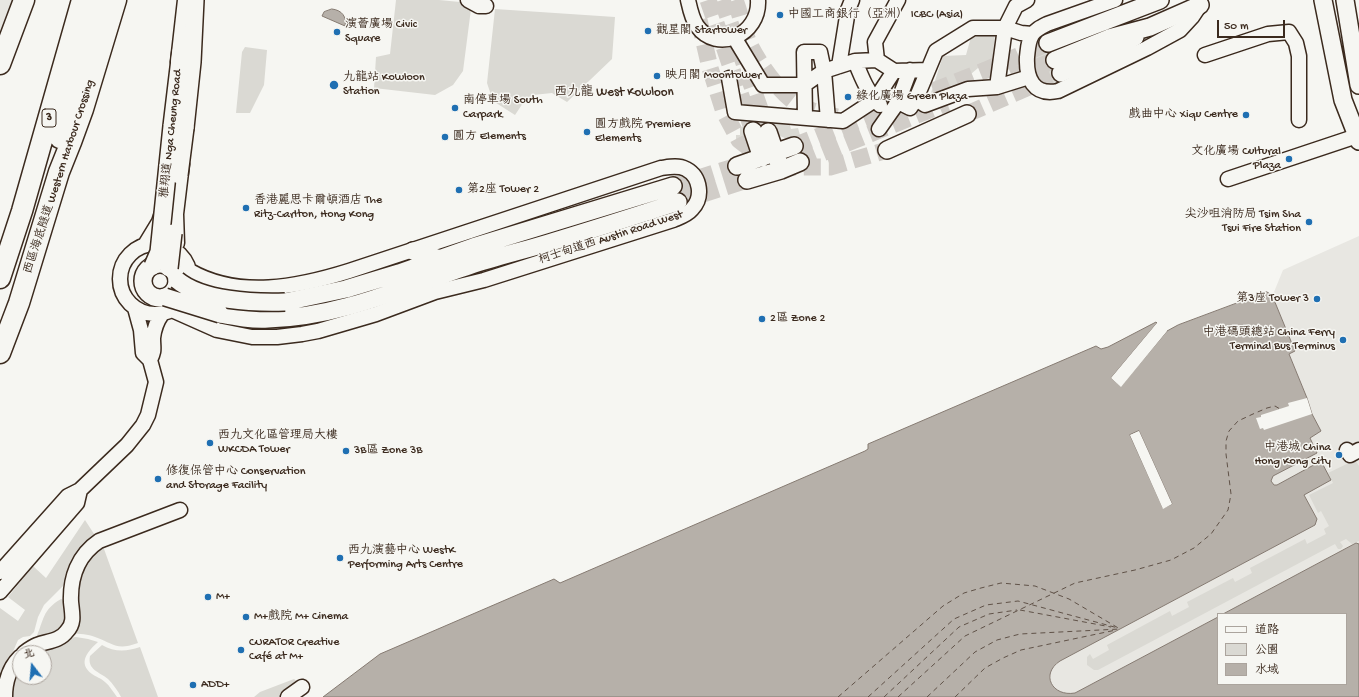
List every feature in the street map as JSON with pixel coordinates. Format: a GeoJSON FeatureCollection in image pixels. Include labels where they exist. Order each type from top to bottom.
{"type":"FeatureCollection","features":[{"type":"Feature","properties":{"kind":"highway"},"geometry":{"type":"LineString","coordinates":[[0,64],[24,0]]}},
{"type":"Feature","properties":{"kind":"highway","name":"3"},"geometry":{"type":"LineString","coordinates":[[0,278],[22,211],[82,0]]}},
{"type":"Feature","properties":{"kind":"highway"},"geometry":{"type":"LineString","coordinates":[[59,172],[60,139],[97,0]]}},
{"type":"Feature","properties":{"kind":"highway","name":"西區海底隧道 Western Harbour Crossing"},"geometry":{"type":"LineString","coordinates":[[0,352],[19,303],[59,172],[72,142],[116,0]]}},
{"type":"Feature","properties":{"kind":"main road","name":"雅翔道 Nga Cheung Road"},"geometry":{"type":"LineString","coordinates":[[172,271],[159,252],[185,0]]}},
{"type":"Feature","properties":{"kind":"main road","name":"雅翔道 Nga Cheung Road"},"geometry":{"type":"LineString","coordinates":[[172,271],[192,62],[196,0]]}},
{"type":"Feature","properties":{"kind":"main road"},"geometry":{"type":"LineString","coordinates":[[1048,43],[1160,0]]}},
{"type":"Feature","properties":{"kind":"main road"},"geometry":{"type":"LineString","coordinates":[[1323,0],[1343,100],[1358,139]]}},
{"type":"Feature","properties":{"kind":"main road"},"geometry":{"type":"LineString","coordinates":[[1345,0],[1359,85]]}},
{"type":"Feature","properties":{"kind":"main road"},"geometry":{"type":"LineString","coordinates":[[1058,66],[1109,38],[1150,27],[1200,5]]}},
{"type":"Feature","properties":{"kind":"main road"},"geometry":{"type":"LineString","coordinates":[[887,150],[967,114]]}},
{"type":"Feature","properties":{"kind":"main road"},"geometry":{"type":"LineString","coordinates":[[760,131],[768,156],[781,170]]}},
{"type":"Feature","properties":{"kind":"main road"},"geometry":{"type":"LineString","coordinates":[[737,166],[794,146]]}},
{"type":"Feature","properties":{"kind":"main road"},"geometry":{"type":"LineString","coordinates":[[747,180],[781,170],[800,162]]}},
{"type":"Feature","properties":{"kind":"main road","name":"柯士甸道西 Austin Road West"},"geometry":{"type":"LineString","coordinates":[[673,186],[437,258],[399,273],[346,289],[286,310],[267,320],[247,319],[202,310],[166,307],[146,291],[144,286],[145,274],[172,271],[182,285],[220,297],[286,310],[338,309],[384,296],[470,265],[549,243],[678,202]]}},
{"type":"Feature","properties":{"kind":"main road"},"geometry":{"type":"LineString","coordinates":[[413,251],[437,258]]}},
{"type":"Feature","properties":{"kind":"main road"},"geometry":{"type":"LineString","coordinates":[[435,292],[470,265]]}},
{"type":"Feature","properties":{"kind":"main road"},"geometry":{"type":"LineString","coordinates":[[166,307],[169,296],[175,289],[172,271]]}},
{"type":"Feature","properties":{"kind":"street","name":"雅翔道 Nga Cheung Road"},"geometry":{"type":"LineString","coordinates":[[145,245],[159,222],[162,213],[185,0]]}},
{"type":"Feature","properties":{"kind":"street","name":"雅翔道 Nga Cheung Road"},"geometry":{"type":"LineString","coordinates":[[178,251],[176,214],[200,0]]}},
{"type":"Feature","properties":{"kind":"street"},"geometry":{"type":"LineString","coordinates":[[468,0],[479,6],[486,6]]}},
{"type":"Feature","properties":{"kind":"street"},"geometry":{"type":"LineString","coordinates":[[688,0],[697,26],[711,37],[722,39],[734,38],[746,31],[754,20],[758,8],[758,0]]}},
{"type":"Feature","properties":{"kind":"street"},"geometry":{"type":"LineString","coordinates":[[839,66],[848,10],[852,0]]}},
{"type":"Feature","properties":{"kind":"street"},"geometry":{"type":"LineString","coordinates":[[877,60],[875,42],[898,0]]}},
{"type":"Feature","properties":{"kind":"street"},"geometry":{"type":"LineString","coordinates":[[997,87],[1005,28],[1016,6],[1027,0]]}},
{"type":"Feature","properties":{"kind":"street"},"geometry":{"type":"LineString","coordinates":[[1115,0],[1047,24],[1032,34],[1028,47],[1027,67],[1029,77],[1036,88],[1045,92],[1064,89],[1147,48],[1180,30],[1192,17],[1200,5]]}},
{"type":"Feature","properties":{"kind":"street"},"geometry":{"type":"LineString","coordinates":[[898,102],[910,108],[916,99],[936,51],[973,28],[1005,28],[1021,33],[1032,34]]}},
{"type":"Feature","properties":{"kind":"street"},"geometry":{"type":"LineString","coordinates":[[1205,55],[1268,34],[1289,32],[1296,43],[1299,56],[1299,120]]}},
{"type":"Feature","properties":{"kind":"street"},"geometry":{"type":"LineString","coordinates":[[734,38],[763,85],[804,85],[824,71],[855,61],[877,60],[894,71],[928,70]]}},
{"type":"Feature","properties":{"kind":"street"},"geometry":{"type":"LineString","coordinates":[[805,118],[804,52],[820,52],[824,71],[828,120]]}},
{"type":"Feature","properties":{"kind":"street"},"geometry":{"type":"LineString","coordinates":[[855,61],[875,100],[889,114]]}},
{"type":"Feature","properties":{"kind":"street"},"geometry":{"type":"LineString","coordinates":[[879,128],[898,102],[910,70]]}},
{"type":"Feature","properties":{"kind":"street"},"geometry":{"type":"LineString","coordinates":[[729,78],[735,112],[843,122],[875,100],[894,71]]}},
{"type":"Feature","properties":{"kind":"street"},"geometry":{"type":"LineString","coordinates":[[916,99],[925,105],[968,89],[997,87],[1029,77]]}},
{"type":"Feature","properties":{"kind":"street"},"geometry":{"type":"LineString","coordinates":[[1228,179],[1358,139]]}},
{"type":"Feature","properties":{"kind":"street","name":"柯士甸道西 Austin Road West"},"geometry":{"type":"LineString","coordinates":[[135,308],[147,313],[166,307],[217,330],[252,338],[302,334],[376,314],[435,292],[484,280],[682,216],[693,209],[699,198],[698,185],[696,178],[685,169],[670,166],[661,168],[413,251],[318,281],[293,286],[270,288],[224,284],[172,271]]}},
{"type":"Feature","properties":{"kind":"street"},"geometry":{"type":"LineString","coordinates":[[0,572],[68,496],[80,490],[127,445],[143,425],[148,415],[156,382],[150,360],[143,353],[141,330],[135,308],[126,300],[122,290],[120,280],[121,269],[132,252],[145,245],[162,244],[178,251]]}},
{"type":"Feature","properties":{"kind":"street","name":"柯士甸道西 Austin Road West"},"geometry":{"type":"LineString","coordinates":[[172,271],[186,261],[178,251]]}},
{"type":"Feature","properties":{"kind":"street"},"geometry":{"type":"LineString","coordinates":[[150,360],[154,352],[153,337],[155,330],[166,307]]}},
{"type":"Feature","properties":{"kind":"street"},"geometry":{"type":"LineString","coordinates":[[0,592],[77,502],[80,490]]}},
{"type":"Feature","properties":{"kind":"street"},"geometry":{"type":"LineString","coordinates":[[37,645],[61,637],[69,629],[73,617],[71,598],[72,583],[76,568],[84,555],[99,541],[180,510]]}},
{"type":"Feature","properties":{"kind":"street"},"geometry":{"type":"LineString","coordinates":[[5,697],[6,684],[12,668]]}},
{"type":"Feature","properties":{"kind":"street"},"geometry":{"type":"LineString","coordinates":[[288,697],[302,687]]}},
{"type":"Feature","properties":{"kind":"shaded area"},"geometry":{"type":"Polygon","coordinates":[[[0,0],[14,0],[0,37],[0,0]]]}},
{"type":"Feature","properties":{"kind":"shaded area","name":"中港城 China Hong Kong City"},"geometry":{"type":"Polygon","coordinates":[[[1359,236],[1359,544],[1356,543],[1225,613],[1217,613],[1217,618],[1075,693],[1064,694],[1059,692],[1051,684],[1050,674],[1052,668],[1060,661],[1315,525],[1317,519],[1304,495],[1321,461],[1277,485],[1273,484],[1271,480],[1273,476],[1317,453],[1310,438],[1321,431],[1312,414],[1307,397],[1289,354],[1295,351],[1272,295],[1283,270],[1359,236]]]}},
{"type":"Feature","properties":{"kind":"green space"},"geometry":{"type":"Polygon","coordinates":[[[396,0],[439,0],[460,2],[471,9],[463,71],[453,85],[435,95],[374,88],[376,57],[390,54],[396,0]]]}},
{"type":"Feature","properties":{"kind":"green space"},"geometry":{"type":"Polygon","coordinates":[[[495,9],[615,17],[612,59],[567,102],[552,93],[533,95],[523,103],[515,115],[493,101],[487,83],[495,9]]]}},
{"type":"Feature","properties":{"kind":"green space"},"geometry":{"type":"Polygon","coordinates":[[[1042,33],[1064,86],[1040,85],[1031,66],[1033,45],[1042,33]]]}},
{"type":"Feature","properties":{"kind":"green space"},"geometry":{"type":"Polygon","coordinates":[[[995,34],[992,64],[978,68],[950,92],[930,96],[943,56],[966,55],[971,37],[995,34]]]}},
{"type":"Feature","properties":{"kind":"green space"},"geometry":{"type":"Polygon","coordinates":[[[245,47],[267,50],[264,85],[250,113],[236,113],[242,52],[245,47]]]}},
{"type":"Feature","properties":{"kind":"green space"},"geometry":{"type":"Polygon","coordinates":[[[758,119],[780,120],[781,123],[789,122],[791,129],[798,128],[805,153],[799,156],[789,140],[769,131],[746,132],[738,141],[736,147],[736,135],[740,135],[740,127],[744,127],[744,124],[758,122],[758,119]]]}},
{"type":"Feature","properties":{"kind":"green space"},"geometry":{"type":"Polygon","coordinates":[[[1355,460],[1359,466],[1359,541],[1352,544],[1346,539],[1340,542],[1343,546],[1341,549],[1338,549],[1335,544],[1098,670],[1094,670],[1087,665],[1087,657],[1090,654],[1093,659],[1109,650],[1107,645],[1170,611],[1172,616],[1189,607],[1187,602],[1233,578],[1235,582],[1252,573],[1250,568],[1305,539],[1307,544],[1326,534],[1324,529],[1329,526],[1321,511],[1318,513],[1309,495],[1333,483],[1328,473],[1355,460]]]}},
{"type":"Feature","properties":{"kind":"green space"},"geometry":{"type":"Polygon","coordinates":[[[85,520],[96,537],[67,582],[44,605],[38,617],[34,632],[30,636],[23,637],[18,640],[16,645],[12,645],[12,654],[3,675],[0,689],[0,608],[18,621],[25,610],[8,597],[33,566],[46,578],[85,520]]]}},
{"type":"Feature","properties":{"kind":"green space"},"geometry":{"type":"Polygon","coordinates":[[[102,545],[138,643],[125,646],[116,646],[92,636],[72,633],[76,591],[84,564],[102,545]]]}},
{"type":"Feature","properties":{"kind":"green space"},"geometry":{"type":"Polygon","coordinates":[[[61,599],[65,600],[68,617],[62,630],[42,638],[36,638],[47,611],[61,599]]]}},
{"type":"Feature","properties":{"kind":"green space"},"geometry":{"type":"Polygon","coordinates":[[[76,637],[98,642],[88,653],[85,666],[92,674],[102,679],[117,697],[10,697],[12,685],[52,685],[52,645],[69,638],[76,637]]]}},
{"type":"Feature","properties":{"kind":"green space"},"geometry":{"type":"Polygon","coordinates":[[[102,645],[111,649],[120,650],[130,650],[140,647],[158,697],[121,697],[110,681],[90,665],[90,656],[102,645]]]}},
{"type":"Feature","properties":{"kind":"green space"},"geometry":{"type":"Polygon","coordinates":[[[294,679],[298,682],[283,697],[254,697],[260,692],[294,679]]]}},
{"type":"Feature","properties":{"kind":"water"},"geometry":{"type":"Polygon","coordinates":[[[332,9],[343,14],[345,26],[322,16],[324,12],[332,9]]]}},
{"type":"Feature","properties":{"kind":"water"},"geometry":{"type":"Polygon","coordinates":[[[1267,292],[1272,295],[1295,351],[1289,354],[1312,414],[1321,431],[1310,438],[1317,453],[1273,476],[1271,481],[1274,485],[1277,485],[1321,461],[1331,480],[1304,495],[1317,519],[1315,525],[1060,661],[1054,666],[1051,672],[1051,683],[1060,692],[1075,693],[1217,618],[1217,685],[1347,685],[1347,613],[1225,613],[1356,543],[1359,544],[1359,697],[323,697],[380,654],[554,579],[560,583],[865,451],[868,449],[868,444],[1096,346],[1101,349],[1108,347],[1156,322],[1157,323],[1111,378],[1121,386],[1167,331],[1178,325],[1267,292]],[[1139,431],[1130,435],[1163,508],[1172,504],[1139,431]]]}},
{"type":"Feature","properties":{"kind":"pier"},"geometry":{"type":"Polygon","coordinates":[[[1157,323],[1159,324],[1114,378],[1121,384],[1165,330],[1167,331],[1121,387],[1111,378],[1157,323]]]}},
{"type":"Feature","properties":{"kind":"pier"},"geometry":{"type":"Polygon","coordinates":[[[1307,398],[1312,414],[1264,430],[1263,428],[1260,429],[1256,418],[1289,406],[1288,403],[1307,398]]]}},
{"type":"Feature","properties":{"kind":"pier"},"geometry":{"type":"Polygon","coordinates":[[[1139,431],[1172,504],[1163,509],[1130,435],[1139,431]],[[1138,433],[1133,436],[1164,506],[1170,503],[1138,433]]]}},
{"type":"Feature","properties":{"kind":"ferry route"},"geometry":{"type":"LineString","coordinates":[[898,697],[965,636],[1075,583],[1135,570],[1171,560],[1194,548],[1211,534],[1228,510],[1231,494],[1226,454],[1226,441],[1229,431],[1238,421],[1253,414],[1275,406],[1280,409]]}},
{"type":"Feature","properties":{"kind":"ferry route"},"geometry":{"type":"LineString","coordinates":[[838,697],[943,606],[964,593],[1001,583],[1035,586],[1069,599],[1120,629]]}},
{"type":"Feature","properties":{"kind":"ferry route"},"geometry":{"type":"LineString","coordinates":[[868,697],[954,619],[986,605],[1018,601],[1118,628]]}},
{"type":"Feature","properties":{"kind":"ferry route"},"geometry":{"type":"LineString","coordinates":[[884,697],[959,627],[989,614],[1017,610]]}},
{"type":"Feature","properties":{"kind":"ferry route"},"geometry":{"type":"LineString","coordinates":[[1020,610],[1111,627]]}},
{"type":"Feature","properties":{"kind":"ferry route"},"geometry":{"type":"LineString","coordinates":[[927,697],[975,652],[997,640],[1020,634],[1120,629]]}},
{"type":"Feature","properties":{"kind":"ferry route"},"geometry":{"type":"LineString","coordinates":[[955,697],[985,668],[1021,650],[1116,630]]}},
{"type":"Feature","properties":{"kind":"tunnel"},"geometry":{"type":"LineString","coordinates":[[708,0],[753,131]]}},
{"type":"Feature","properties":{"kind":"tunnel"},"geometry":{"type":"LineString","coordinates":[[722,0],[768,132]]}},
{"type":"Feature","properties":{"kind":"tunnel"},"geometry":{"type":"LineString","coordinates":[[735,0],[748,41],[762,66],[775,83],[789,98],[801,106],[816,112],[837,117]]}},
{"type":"Feature","properties":{"kind":"tunnel"},"geometry":{"type":"LineString","coordinates":[[699,20],[710,68],[724,112],[739,140],[763,159],[785,167],[830,167],[887,150]]}},
{"type":"Feature","properties":{"kind":"tunnel"},"geometry":{"type":"LineString","coordinates":[[794,146],[986,70],[1048,43]]}},
{"type":"Feature","properties":{"kind":"tunnel"},"geometry":{"type":"LineString","coordinates":[[1012,77],[1055,60]]}},
{"type":"Feature","properties":{"kind":"tunnel"},"geometry":{"type":"LineString","coordinates":[[967,114],[1061,73]]}},
{"type":"Feature","properties":{"kind":"tunnel"},"geometry":{"type":"LineString","coordinates":[[800,162],[947,103]]}},
{"type":"Feature","properties":{"kind":"tunnel"},"geometry":{"type":"LineString","coordinates":[[673,186],[737,166]]}},
{"type":"Feature","properties":{"kind":"tunnel"},"geometry":{"type":"LineString","coordinates":[[678,202],[747,180]]}},
{"type":"Feature","properties":{"kind":"place","name":"中國工商銀行（亞洲） ICBC (Asia)"},"geometry":{"type":"Point","coordinates":[780,15]}},
{"type":"Feature","properties":{"kind":"place","name":"觀星閣 Startower"},"geometry":{"type":"Point","coordinates":[648,31]}},
{"type":"Feature","properties":{"kind":"place","name":"演薈廣場 Civic Square"},"geometry":{"type":"Point","coordinates":[337,32]}},
{"type":"Feature","properties":{"kind":"place","name":"映月閣 Moontower"},"geometry":{"type":"Point","coordinates":[657,76]}},
{"type":"Feature","properties":{"kind":"place","name":"九龍站 Kowloon Station"},"geometry":{"type":"Point","coordinates":[334,85]}},
{"type":"Feature","properties":{"kind":"place","name":"綠化廣場 Green Plaza"},"geometry":{"type":"Point","coordinates":[848,97]}},
{"type":"Feature","properties":{"kind":"place","name":"南停車場 South Carpark"},"geometry":{"type":"Point","coordinates":[455,108]}},
{"type":"Feature","properties":{"kind":"place","name":"戲曲中心 Xiqu Centre"},"geometry":{"type":"Point","coordinates":[1246,115]}},
{"type":"Feature","properties":{"kind":"place","name":"圓方戲院 Premiere Elements"},"geometry":{"type":"Point","coordinates":[587,132]}},
{"type":"Feature","properties":{"kind":"place","name":"圓方 Elements"},"geometry":{"type":"Point","coordinates":[445,137]}},
{"type":"Feature","properties":{"kind":"place","name":"文化廣場 Cultural Plaza"},"geometry":{"type":"Point","coordinates":[1289,159]}},
{"type":"Feature","properties":{"kind":"place","name":"第2座 Tower 2"},"geometry":{"type":"Point","coordinates":[459,190]}},
{"type":"Feature","properties":{"kind":"place","name":"香港麗思卡爾頓酒店 The Ritz-Carlton, Hong Kong"},"geometry":{"type":"Point","coordinates":[246,208]}},
{"type":"Feature","properties":{"kind":"place","name":"尖沙咀消防局 Tsim Sha Tsui Fire Station"},"geometry":{"type":"Point","coordinates":[1309,222]}},
{"type":"Feature","properties":{"kind":"place","name":"第3座 Tower 3"},"geometry":{"type":"Point","coordinates":[1317,299]}},
{"type":"Feature","properties":{"kind":"place","name":"2區 Zone 2"},"geometry":{"type":"Point","coordinates":[762,319]}},
{"type":"Feature","properties":{"kind":"place","name":"中港碼頭總站 China Ferry Terminal Bus Terminus"},"geometry":{"type":"Point","coordinates":[1343,340]}},
{"type":"Feature","properties":{"kind":"place","name":"西九文化區管理局大樓 WKCDA Tower"},"geometry":{"type":"Point","coordinates":[210,443]}},
{"type":"Feature","properties":{"kind":"place","name":"3B區 Zone 3B"},"geometry":{"type":"Point","coordinates":[346,451]}},
{"type":"Feature","properties":{"kind":"place","name":"中港城 China Hong Kong City"},"geometry":{"type":"Point","coordinates":[1339,455]}},
{"type":"Feature","properties":{"kind":"place","name":"修復保管中心 Conservation and Storage Facility"},"geometry":{"type":"Point","coordinates":[158,479]}},
{"type":"Feature","properties":{"kind":"place","name":"西九演藝中心 WestK Performing Arts Centre"},"geometry":{"type":"Point","coordinates":[340,558]}},
{"type":"Feature","properties":{"kind":"place","name":"M+"},"geometry":{"type":"Point","coordinates":[208,597]}},
{"type":"Feature","properties":{"kind":"place","name":"M+戲院 M+ Cinema"},"geometry":{"type":"Point","coordinates":[246,617]}},
{"type":"Feature","properties":{"kind":"place","name":"CURATOR Creative Café at M+"},"geometry":{"type":"Point","coordinates":[241,650]}},
{"type":"Feature","properties":{"kind":"place","name":"ADD+"},"geometry":{"type":"Point","coordinates":[193,685]}},
{"type":"Feature","properties":{"kind":"district","name":"西九龍 West Kowloon"},"geometry":{"type":"Point","coordinates":[614,93]}}]}
